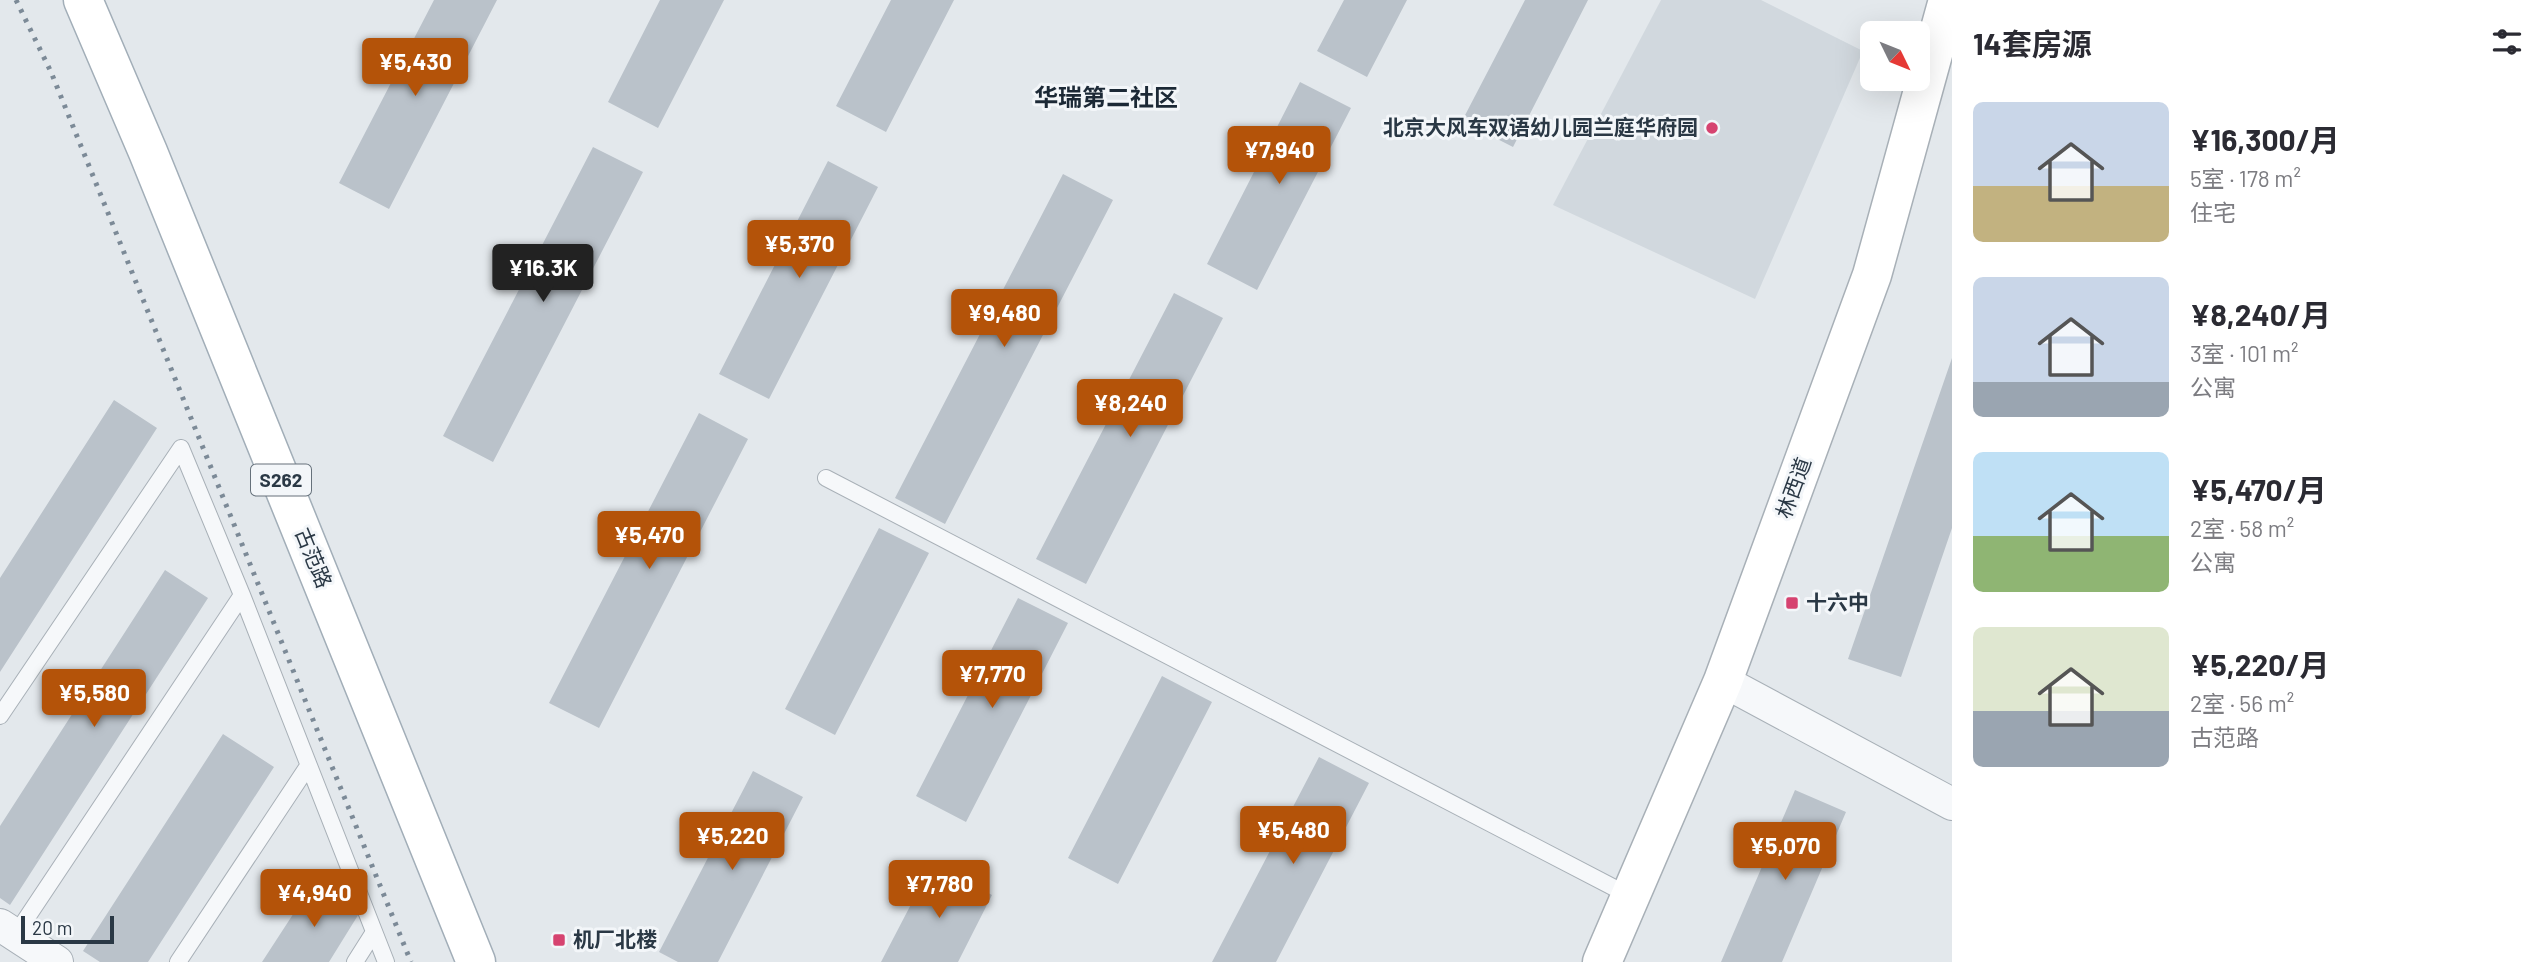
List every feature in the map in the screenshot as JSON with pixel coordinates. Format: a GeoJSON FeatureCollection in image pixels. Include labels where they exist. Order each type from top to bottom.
{"type":"FeatureCollection","features":[{"type":"Feature","properties":{"kind":"main road","name":"古范路"},"geometry":{"type":"LineString","coordinates":[[83,0],[154,165],[476,962]]}},
{"type":"Feature","properties":{"kind":"main road","name":"林西道"},"geometry":{"type":"LineString","coordinates":[[1602,962],[1723,681],[1872,275],[1948,0]]}},
{"type":"Feature","properties":{"kind":"street"},"geometry":{"type":"LineString","coordinates":[[1723,681],[1952,804]]}},
{"type":"Feature","properties":{"kind":"street"},"geometry":{"type":"LineString","coordinates":[[8,930],[57,962]]}},
{"type":"Feature","properties":{"kind":"lane"},"geometry":{"type":"LineString","coordinates":[[0,716],[181,448],[242,595],[386,962]]}},
{"type":"Feature","properties":{"kind":"lane"},"geometry":{"type":"LineString","coordinates":[[826,478],[1630,896]]}},
{"type":"Feature","properties":{"kind":"lane"},"geometry":{"type":"LineString","coordinates":[[8,930],[242,595]]}},
{"type":"Feature","properties":{"kind":"lane"},"geometry":{"type":"LineString","coordinates":[[178,962],[308,766]]}},
{"type":"Feature","properties":{"kind":"lane"},"geometry":{"type":"LineString","coordinates":[[355,962],[374,932]]}},
{"type":"Feature","properties":{"kind":"shaded area","name":"北京大风车双语幼儿园兰庭华府园"},"geometry":{"type":"Polygon","coordinates":[[[1661,0],[1761,0],[1860,50],[1860,58],[1755,299],[1553,205],[1661,0]]]}},
{"type":"Feature","properties":{"kind":"building"},"geometry":{"type":"Polygon","coordinates":[[[434,0],[497,0],[389,209],[339,183],[434,0]]]}},
{"type":"Feature","properties":{"kind":"building"},"geometry":{"type":"Polygon","coordinates":[[[660,0],[724,0],[658,128],[608,102],[660,0]]]}},
{"type":"Feature","properties":{"kind":"building"},"geometry":{"type":"Polygon","coordinates":[[[891,0],[954,0],[886,132],[836,106],[891,0]]]}},
{"type":"Feature","properties":{"kind":"building"},"geometry":{"type":"Polygon","coordinates":[[[1344,0],[1407,0],[1367,77],[1317,51],[1344,0]]]}},
{"type":"Feature","properties":{"kind":"building"},"geometry":{"type":"Polygon","coordinates":[[[1525,0],[1588,0],[1513,147],[1462,121],[1525,0]]]}},
{"type":"Feature","properties":{"kind":"building"},"geometry":{"type":"Polygon","coordinates":[[[1300,82],[1351,108],[1257,290],[1207,264],[1300,82]]]}},
{"type":"Feature","properties":{"kind":"building"},"geometry":{"type":"Polygon","coordinates":[[[593,147],[643,172],[493,462],[443,436],[593,147]]]}},
{"type":"Feature","properties":{"kind":"building"},"geometry":{"type":"Polygon","coordinates":[[[828,161],[878,187],[769,399],[719,374],[828,161]]]}},
{"type":"Feature","properties":{"kind":"building"},"geometry":{"type":"Polygon","coordinates":[[[1063,174],[1113,200],[945,524],[895,498],[1063,174]]]}},
{"type":"Feature","properties":{"kind":"building"},"geometry":{"type":"Polygon","coordinates":[[[1174,293],[1223,318],[1086,584],[1036,559],[1174,293]]]}},
{"type":"Feature","properties":{"kind":"building"},"geometry":{"type":"Polygon","coordinates":[[[1952,358],[1952,528],[1901,677],[1848,659],[1952,358]]]}},
{"type":"Feature","properties":{"kind":"building"},"geometry":{"type":"Polygon","coordinates":[[[114,400],[157,428],[0,672],[0,578],[114,400]]]}},
{"type":"Feature","properties":{"kind":"building"},"geometry":{"type":"Polygon","coordinates":[[[699,413],[748,439],[599,728],[549,703],[699,413]]]}},
{"type":"Feature","properties":{"kind":"building"},"geometry":{"type":"Polygon","coordinates":[[[879,528],[929,553],[835,735],[785,709],[879,528]]]}},
{"type":"Feature","properties":{"kind":"building"},"geometry":{"type":"Polygon","coordinates":[[[165,570],[208,598],[10,905],[0,898],[0,826],[165,570]]]}},
{"type":"Feature","properties":{"kind":"building"},"geometry":{"type":"Polygon","coordinates":[[[1018,598],[1068,623],[966,822],[916,796],[1018,598]]]}},
{"type":"Feature","properties":{"kind":"building"},"geometry":{"type":"Polygon","coordinates":[[[1162,676],[1212,702],[1118,884],[1068,858],[1162,676]]]}},
{"type":"Feature","properties":{"kind":"building"},"geometry":{"type":"Polygon","coordinates":[[[223,734],[274,767],[148,962],[100,962],[83,951],[223,734]]]}},
{"type":"Feature","properties":{"kind":"building"},"geometry":{"type":"Polygon","coordinates":[[[1319,757],[1369,783],[1276,962],[1212,962],[1319,757]]]}},
{"type":"Feature","properties":{"kind":"building"},"geometry":{"type":"Polygon","coordinates":[[[753,771],[803,797],[718,962],[678,962],[659,952],[753,771]]]}},
{"type":"Feature","properties":{"kind":"building"},"geometry":{"type":"Polygon","coordinates":[[[1795,790],[1846,812],[1782,962],[1721,962],[1795,790]]]}},
{"type":"Feature","properties":{"kind":"building"},"geometry":{"type":"Polygon","coordinates":[[[932,864],[992,895],[958,962],[881,962],[932,864]]]}},
{"type":"Feature","properties":{"kind":"building"},"geometry":{"type":"Polygon","coordinates":[[[314,882],[360,912],[329,962],[262,962],[314,882]]]}},
{"type":"Feature","properties":{"kind":"railway"},"geometry":{"type":"LineString","coordinates":[[16,0],[51,72],[411,962]]}},
{"type":"Feature","properties":{"kind":"place","name":"北京大风车双语幼儿园兰庭华府园"},"geometry":{"type":"Point","coordinates":[1712,128]}},
{"type":"Feature","properties":{"kind":"place","name":"十六中"},"geometry":{"type":"Point","coordinates":[1792,603]}},
{"type":"Feature","properties":{"kind":"place","name":"机厂北楼"},"geometry":{"type":"Point","coordinates":[559,940]}},
{"type":"Feature","properties":{"kind":"district","name":"华瑞第二社区"},"geometry":{"type":"Point","coordinates":[1106,98]}}]}
